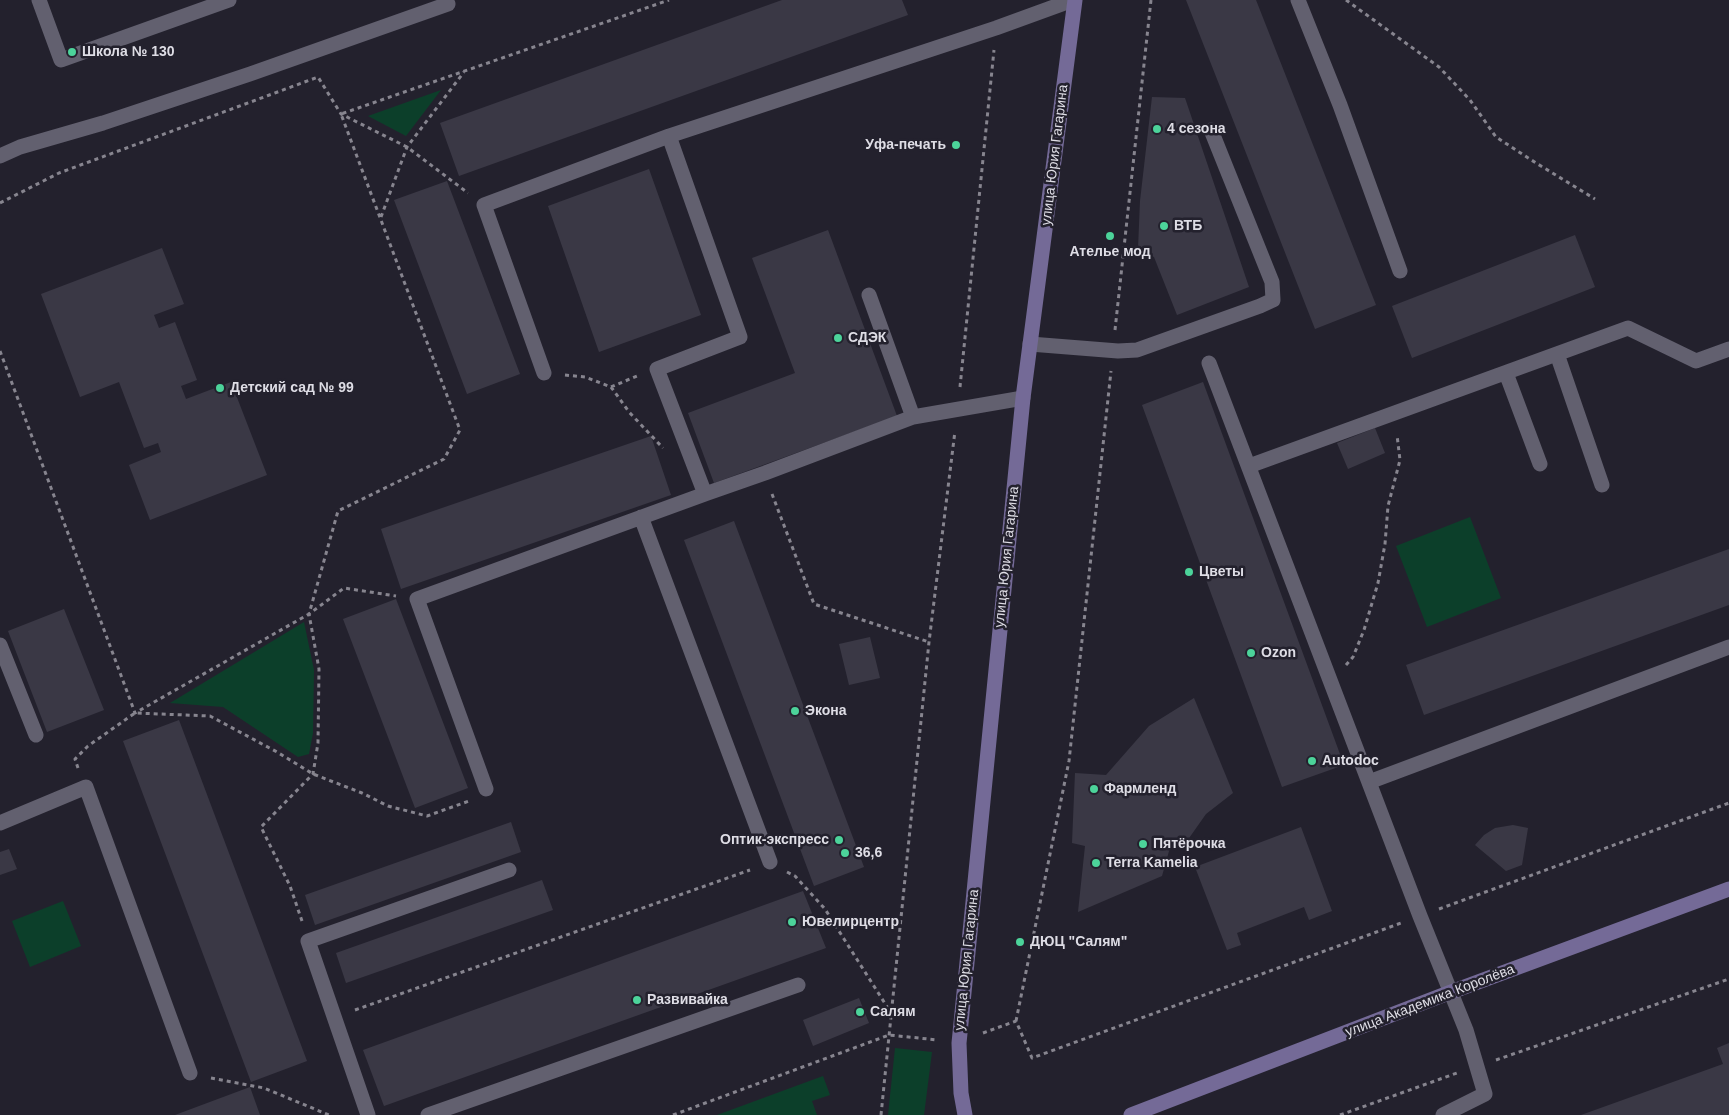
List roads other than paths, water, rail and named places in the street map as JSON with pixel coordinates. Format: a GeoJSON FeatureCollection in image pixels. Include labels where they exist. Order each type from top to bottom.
{"type":"FeatureCollection","features":[{"type":"Feature","properties":{"kind":"main road","name":"улица Юрия Гагарина"},"geometry":{"type":"LineString","coordinates":[[965,1115],[961,1093],[959,1042],[1023,398],[1074,0]]}},
{"type":"Feature","properties":{"kind":"main road","name":"улица Академика Королёва"},"geometry":{"type":"LineString","coordinates":[[1131,1115],[1451,992],[1729,889]]}},
{"type":"Feature","properties":{"kind":"lane"},"geometry":{"type":"LineString","coordinates":[[39,0],[61,60],[229,0]]}},
{"type":"Feature","properties":{"kind":"lane"},"geometry":{"type":"LineString","coordinates":[[544,374],[484,205],[669,136],[996,28],[1074,0]]}},
{"type":"Feature","properties":{"kind":"lane"},"geometry":{"type":"LineString","coordinates":[[1298,0],[1340,105],[1400,271]]}},
{"type":"Feature","properties":{"kind":"lane"},"geometry":{"type":"LineString","coordinates":[[0,156],[20,147],[103,123],[250,74],[448,4]]}},
{"type":"Feature","properties":{"kind":"lane"},"geometry":{"type":"LineString","coordinates":[[1030,344],[1113,351],[1137,350],[1273,300],[1272,282],[1211,130]]}},
{"type":"Feature","properties":{"kind":"lane"},"geometry":{"type":"LineString","coordinates":[[669,136],[740,337],[656,369],[705,494]]}},
{"type":"Feature","properties":{"kind":"lane"},"geometry":{"type":"LineString","coordinates":[[869,296],[913,416]]}},
{"type":"Feature","properties":{"kind":"lane"},"geometry":{"type":"LineString","coordinates":[[1249,466],[1628,328],[1696,361],[1729,349]]}},
{"type":"Feature","properties":{"kind":"lane"},"geometry":{"type":"LineString","coordinates":[[1557,354],[1602,486]]}},
{"type":"Feature","properties":{"kind":"lane"},"geometry":{"type":"LineString","coordinates":[[1210,363],[1420,916],[1466,1030],[1485,1094],[1443,1115]]}},
{"type":"Feature","properties":{"kind":"lane"},"geometry":{"type":"LineString","coordinates":[[1506,373],[1540,464]]}},
{"type":"Feature","properties":{"kind":"lane"},"geometry":{"type":"LineString","coordinates":[[486,789],[416,599],[765,473],[913,416],[1023,398]]}},
{"type":"Feature","properties":{"kind":"lane"},"geometry":{"type":"LineString","coordinates":[[641,517],[770,862]]}},
{"type":"Feature","properties":{"kind":"lane"},"geometry":{"type":"LineString","coordinates":[[0,645],[36,736]]}},
{"type":"Feature","properties":{"kind":"lane"},"geometry":{"type":"LineString","coordinates":[[1369,782],[1729,647]]}},
{"type":"Feature","properties":{"kind":"lane"},"geometry":{"type":"LineString","coordinates":[[0,823],[86,786],[190,1073]]}},
{"type":"Feature","properties":{"kind":"lane"},"geometry":{"type":"LineString","coordinates":[[368,1115],[308,941],[509,870]]}},
{"type":"Feature","properties":{"kind":"lane"},"geometry":{"type":"LineString","coordinates":[[428,1115],[798,985]]}},
{"type":"Feature","properties":{"kind":"place","name":"Школа № 130"},"geometry":{"type":"Point","coordinates":[72,52]}},
{"type":"Feature","properties":{"kind":"place","name":"4 сезона"},"geometry":{"type":"Point","coordinates":[1157,129]}},
{"type":"Feature","properties":{"kind":"place","name":"Уфа-печать"},"geometry":{"type":"Point","coordinates":[956,145]}},
{"type":"Feature","properties":{"kind":"place","name":"ВТБ"},"geometry":{"type":"Point","coordinates":[1164,226]}},
{"type":"Feature","properties":{"kind":"place","name":"Ателье мод"},"geometry":{"type":"Point","coordinates":[1110,236]}},
{"type":"Feature","properties":{"kind":"place","name":"СДЭК"},"geometry":{"type":"Point","coordinates":[838,338]}},
{"type":"Feature","properties":{"kind":"place","name":"Детский сад № 99"},"geometry":{"type":"Point","coordinates":[220,388]}},
{"type":"Feature","properties":{"kind":"place","name":"Цветы"},"geometry":{"type":"Point","coordinates":[1189,572]}},
{"type":"Feature","properties":{"kind":"place","name":"Ozon"},"geometry":{"type":"Point","coordinates":[1251,653]}},
{"type":"Feature","properties":{"kind":"place","name":"Экона"},"geometry":{"type":"Point","coordinates":[795,711]}},
{"type":"Feature","properties":{"kind":"place","name":"Autodoc"},"geometry":{"type":"Point","coordinates":[1312,761]}},
{"type":"Feature","properties":{"kind":"place","name":"Фармленд"},"geometry":{"type":"Point","coordinates":[1094,789]}},
{"type":"Feature","properties":{"kind":"place","name":"Оптик-экспресс"},"geometry":{"type":"Point","coordinates":[839,840]}},
{"type":"Feature","properties":{"kind":"place","name":"Пятёрочка"},"geometry":{"type":"Point","coordinates":[1143,844]}},
{"type":"Feature","properties":{"kind":"place","name":"36,6"},"geometry":{"type":"Point","coordinates":[845,853]}},
{"type":"Feature","properties":{"kind":"place","name":"Terra Kamelia"},"geometry":{"type":"Point","coordinates":[1096,863]}},
{"type":"Feature","properties":{"kind":"place","name":"Ювелирцентр"},"geometry":{"type":"Point","coordinates":[792,922]}},
{"type":"Feature","properties":{"kind":"place","name":"ДЮЦ \"Салям\""},"geometry":{"type":"Point","coordinates":[1020,942]}},
{"type":"Feature","properties":{"kind":"place","name":"Развивайка"},"geometry":{"type":"Point","coordinates":[637,1000]}},
{"type":"Feature","properties":{"kind":"place","name":"Салям"},"geometry":{"type":"Point","coordinates":[860,1012]}}]}
